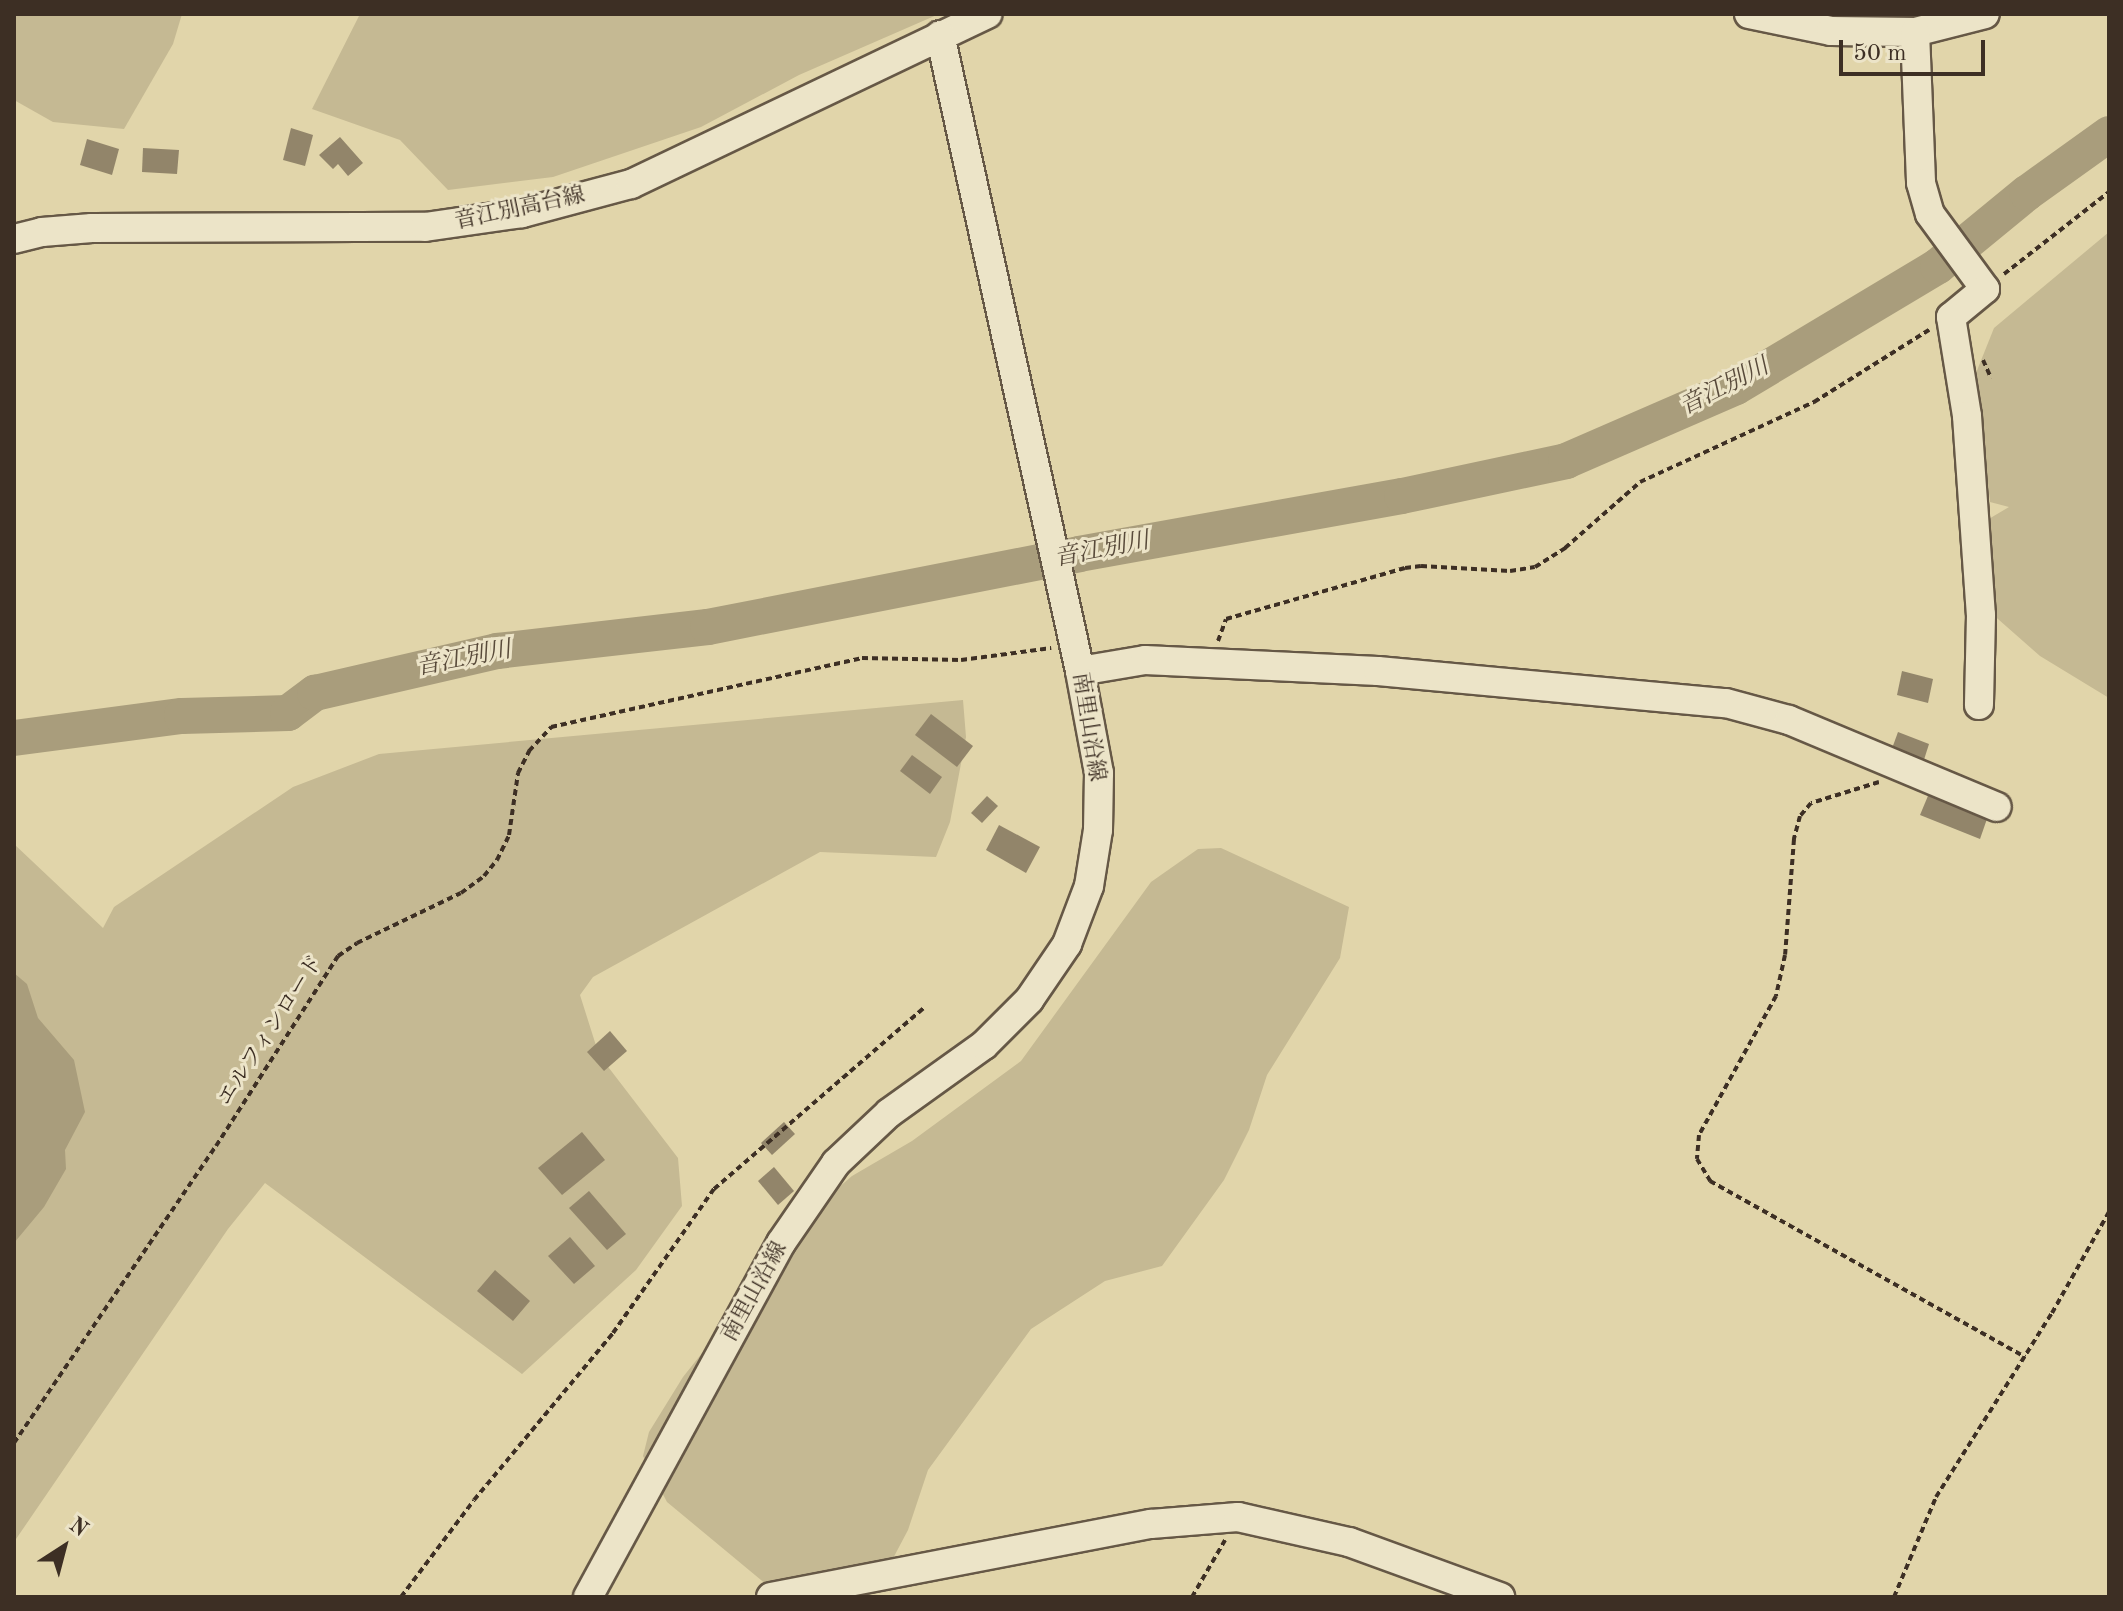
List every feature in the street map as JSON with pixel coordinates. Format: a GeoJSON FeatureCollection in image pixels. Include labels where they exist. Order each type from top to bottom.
{"type":"FeatureCollection","features":[{"type":"Feature","properties":{"kind":"street","name":"音江別高台線"},"geometry":{"type":"LineString","coordinates":[[14,239],[42,232],[92,228],[425,227],[522,213],[631,184],[988,14]]}},
{"type":"Feature","properties":{"kind":"street"},"geometry":{"type":"LineString","coordinates":[[1749,14],[1831,31],[1915,32],[1985,14]]}},
{"type":"Feature","properties":{"kind":"street"},"geometry":{"type":"LineString","coordinates":[[1915,32],[1921,183],[1930,214],[1985,289],[1951,317],[1967,416],[1981,615],[1979,705]]}},
{"type":"Feature","properties":{"kind":"street","name":"南里山沿線"},"geometry":{"type":"LineString","coordinates":[[588,1597],[781,1243],[836,1163],[889,1113],[984,1045],[1029,1000],[1067,944],[1089,886],[1098,830],[1099,773],[1067,610],[940,35]]}},
{"type":"Feature","properties":{"kind":"street"},"geometry":{"type":"LineString","coordinates":[[1080,671],[1145,660],[1363,670],[1726,703],[1789,720],[1997,807]]}},
{"type":"Feature","properties":{"kind":"street"},"geometry":{"type":"LineString","coordinates":[[771,1597],[1151,1524],[1238,1517],[1349,1542],[1500,1597]]}},
{"type":"Feature","properties":{"kind":"path"},"geometry":{"type":"LineString","coordinates":[[1985,289],[2109,192]]}},
{"type":"Feature","properties":{"kind":"path"},"geometry":{"type":"LineString","coordinates":[[1218,641],[1226,619],[1405,568],[1421,566],[1510,571],[1535,567],[1565,548],[1640,482],[1814,402],[1951,317]]}},
{"type":"Feature","properties":{"kind":"path","name":"エルフィンロード"},"geometry":{"type":"LineString","coordinates":[[14,1443],[216,1146],[338,956],[357,943],[461,893],[484,876],[497,860],[509,835],[518,773],[529,751],[551,727],[862,658],[961,660],[1073,644]]}},
{"type":"Feature","properties":{"kind":"path"},"geometry":{"type":"LineString","coordinates":[[1893,764],[1895,777],[1811,803],[1800,816],[1794,839],[1785,955],[1776,996],[1699,1135],[1697,1159],[1710,1181],[2025,1357]]}},
{"type":"Feature","properties":{"kind":"path"},"geometry":{"type":"LineString","coordinates":[[401,1597],[474,1500],[613,1333],[714,1189],[925,1007]]}},
{"type":"Feature","properties":{"kind":"path"},"geometry":{"type":"LineString","coordinates":[[1894,1597],[1936,1497],[2025,1357],[2109,1212]]}},
{"type":"Feature","properties":{"kind":"path"},"geometry":{"type":"LineString","coordinates":[[1192,1597],[1238,1517]]}},
{"type":"Feature","properties":{"kind":"shaded area"},"geometry":{"type":"Polygon","coordinates":[[[14,14],[182,14],[173,44],[124,129],[53,122],[14,100],[14,14]]]}},
{"type":"Feature","properties":{"kind":"shaded area"},"geometry":{"type":"Polygon","coordinates":[[[360,14],[939,14],[799,75],[701,127],[553,177],[448,190],[400,140],[312,109],[360,14]]]}},
{"type":"Feature","properties":{"kind":"shaded area"},"geometry":{"type":"Polygon","coordinates":[[[2109,232],[2109,698],[2040,656],[1990,612],[1982,523],[2009,507],[1990,502],[1976,373],[1994,328],[2109,232]]]}},
{"type":"Feature","properties":{"kind":"shaded area"},"geometry":{"type":"Polygon","coordinates":[[[963,700],[966,737],[950,822],[936,857],[820,852],[593,977],[580,995],[599,1055],[678,1158],[682,1206],[636,1270],[522,1374],[265,1183],[228,1229],[14,1542],[14,844],[103,928],[114,907],[293,787],[379,754],[963,700]]]}},
{"type":"Feature","properties":{"kind":"shaded area"},"geometry":{"type":"Polygon","coordinates":[[[1221,848],[1349,907],[1340,958],[1267,1075],[1249,1130],[1224,1180],[1162,1266],[1105,1281],[1031,1329],[928,1470],[908,1530],[880,1583],[773,1590],[667,1502],[643,1456],[649,1432],[683,1377],[823,1201],[852,1176],[912,1141],[1021,1061],[1151,882],[1198,849],[1221,848]]]}},
{"type":"Feature","properties":{"kind":"shaded area"},"geometry":{"type":"Polygon","coordinates":[[[14,973],[27,984],[38,1018],[74,1060],[85,1112],[65,1150],[66,1169],[44,1207],[14,1243],[14,973]]]}},
{"type":"Feature","properties":{"kind":"building"},"geometry":{"type":"Polygon","coordinates":[[[291,128],[313,135],[305,166],[283,160],[291,128]]]}},
{"type":"Feature","properties":{"kind":"building"},"geometry":{"type":"Polygon","coordinates":[[[340,137],[363,163],[348,176],[338,164],[333,169],[319,155],[340,137]]]}},
{"type":"Feature","properties":{"kind":"building"},"geometry":{"type":"Polygon","coordinates":[[[87,139],[119,149],[112,175],[80,165],[87,139]]]}},
{"type":"Feature","properties":{"kind":"building"},"geometry":{"type":"Polygon","coordinates":[[[143,148],[179,150],[177,174],[142,172],[143,148]]]}},
{"type":"Feature","properties":{"kind":"building"},"geometry":{"type":"Polygon","coordinates":[[[1902,671],[1933,679],[1928,703],[1897,695],[1902,671]]]}},
{"type":"Feature","properties":{"kind":"building"},"geometry":{"type":"Polygon","coordinates":[[[931,714],[973,746],[957,767],[915,735],[931,714]]]}},
{"type":"Feature","properties":{"kind":"building"},"geometry":{"type":"Polygon","coordinates":[[[1898,732],[1929,744],[1922,766],[1890,754],[1898,732]]]}},
{"type":"Feature","properties":{"kind":"building"},"geometry":{"type":"Polygon","coordinates":[[[912,755],[942,777],[930,794],[900,771],[912,755]]]}},
{"type":"Feature","properties":{"kind":"building"},"geometry":{"type":"Polygon","coordinates":[[[1930,791],[1988,816],[1980,839],[1920,815],[1930,791]]]}},
{"type":"Feature","properties":{"kind":"building"},"geometry":{"type":"Polygon","coordinates":[[[987,796],[998,806],[982,823],[971,813],[987,796]]]}},
{"type":"Feature","properties":{"kind":"building"},"geometry":{"type":"Polygon","coordinates":[[[999,825],[1040,847],[1026,873],[986,850],[999,825]]]}},
{"type":"Feature","properties":{"kind":"building"},"geometry":{"type":"Polygon","coordinates":[[[610,1031],[627,1051],[604,1071],[587,1052],[610,1031]]]}},
{"type":"Feature","properties":{"kind":"building"},"geometry":{"type":"Polygon","coordinates":[[[784,1122],[795,1134],[772,1155],[761,1143],[784,1122]]]}},
{"type":"Feature","properties":{"kind":"building"},"geometry":{"type":"Polygon","coordinates":[[[582,1132],[605,1160],[562,1195],[538,1168],[582,1132]]]}},
{"type":"Feature","properties":{"kind":"building"},"geometry":{"type":"Polygon","coordinates":[[[774,1167],[794,1191],[778,1205],[758,1181],[774,1167]]]}},
{"type":"Feature","properties":{"kind":"building"},"geometry":{"type":"Polygon","coordinates":[[[589,1191],[626,1234],[607,1250],[569,1208],[589,1191]]]}},
{"type":"Feature","properties":{"kind":"building"},"geometry":{"type":"Polygon","coordinates":[[[570,1237],[595,1266],[574,1284],[548,1256],[570,1237]]]}},
{"type":"Feature","properties":{"kind":"building"},"geometry":{"type":"Polygon","coordinates":[[[495,1270],[530,1301],[513,1321],[477,1291],[495,1270]]]}},
{"type":"Feature","properties":{"kind":"waterway","name":"音江別川"},"geometry":{"type":"LineString","coordinates":[[14,738],[182,716],[288,713],[315,693],[497,651],[708,627],[1079,554],[1402,496],[1566,461],[1736,387],[1938,266],[2027,193],[2109,134]]}}]}
